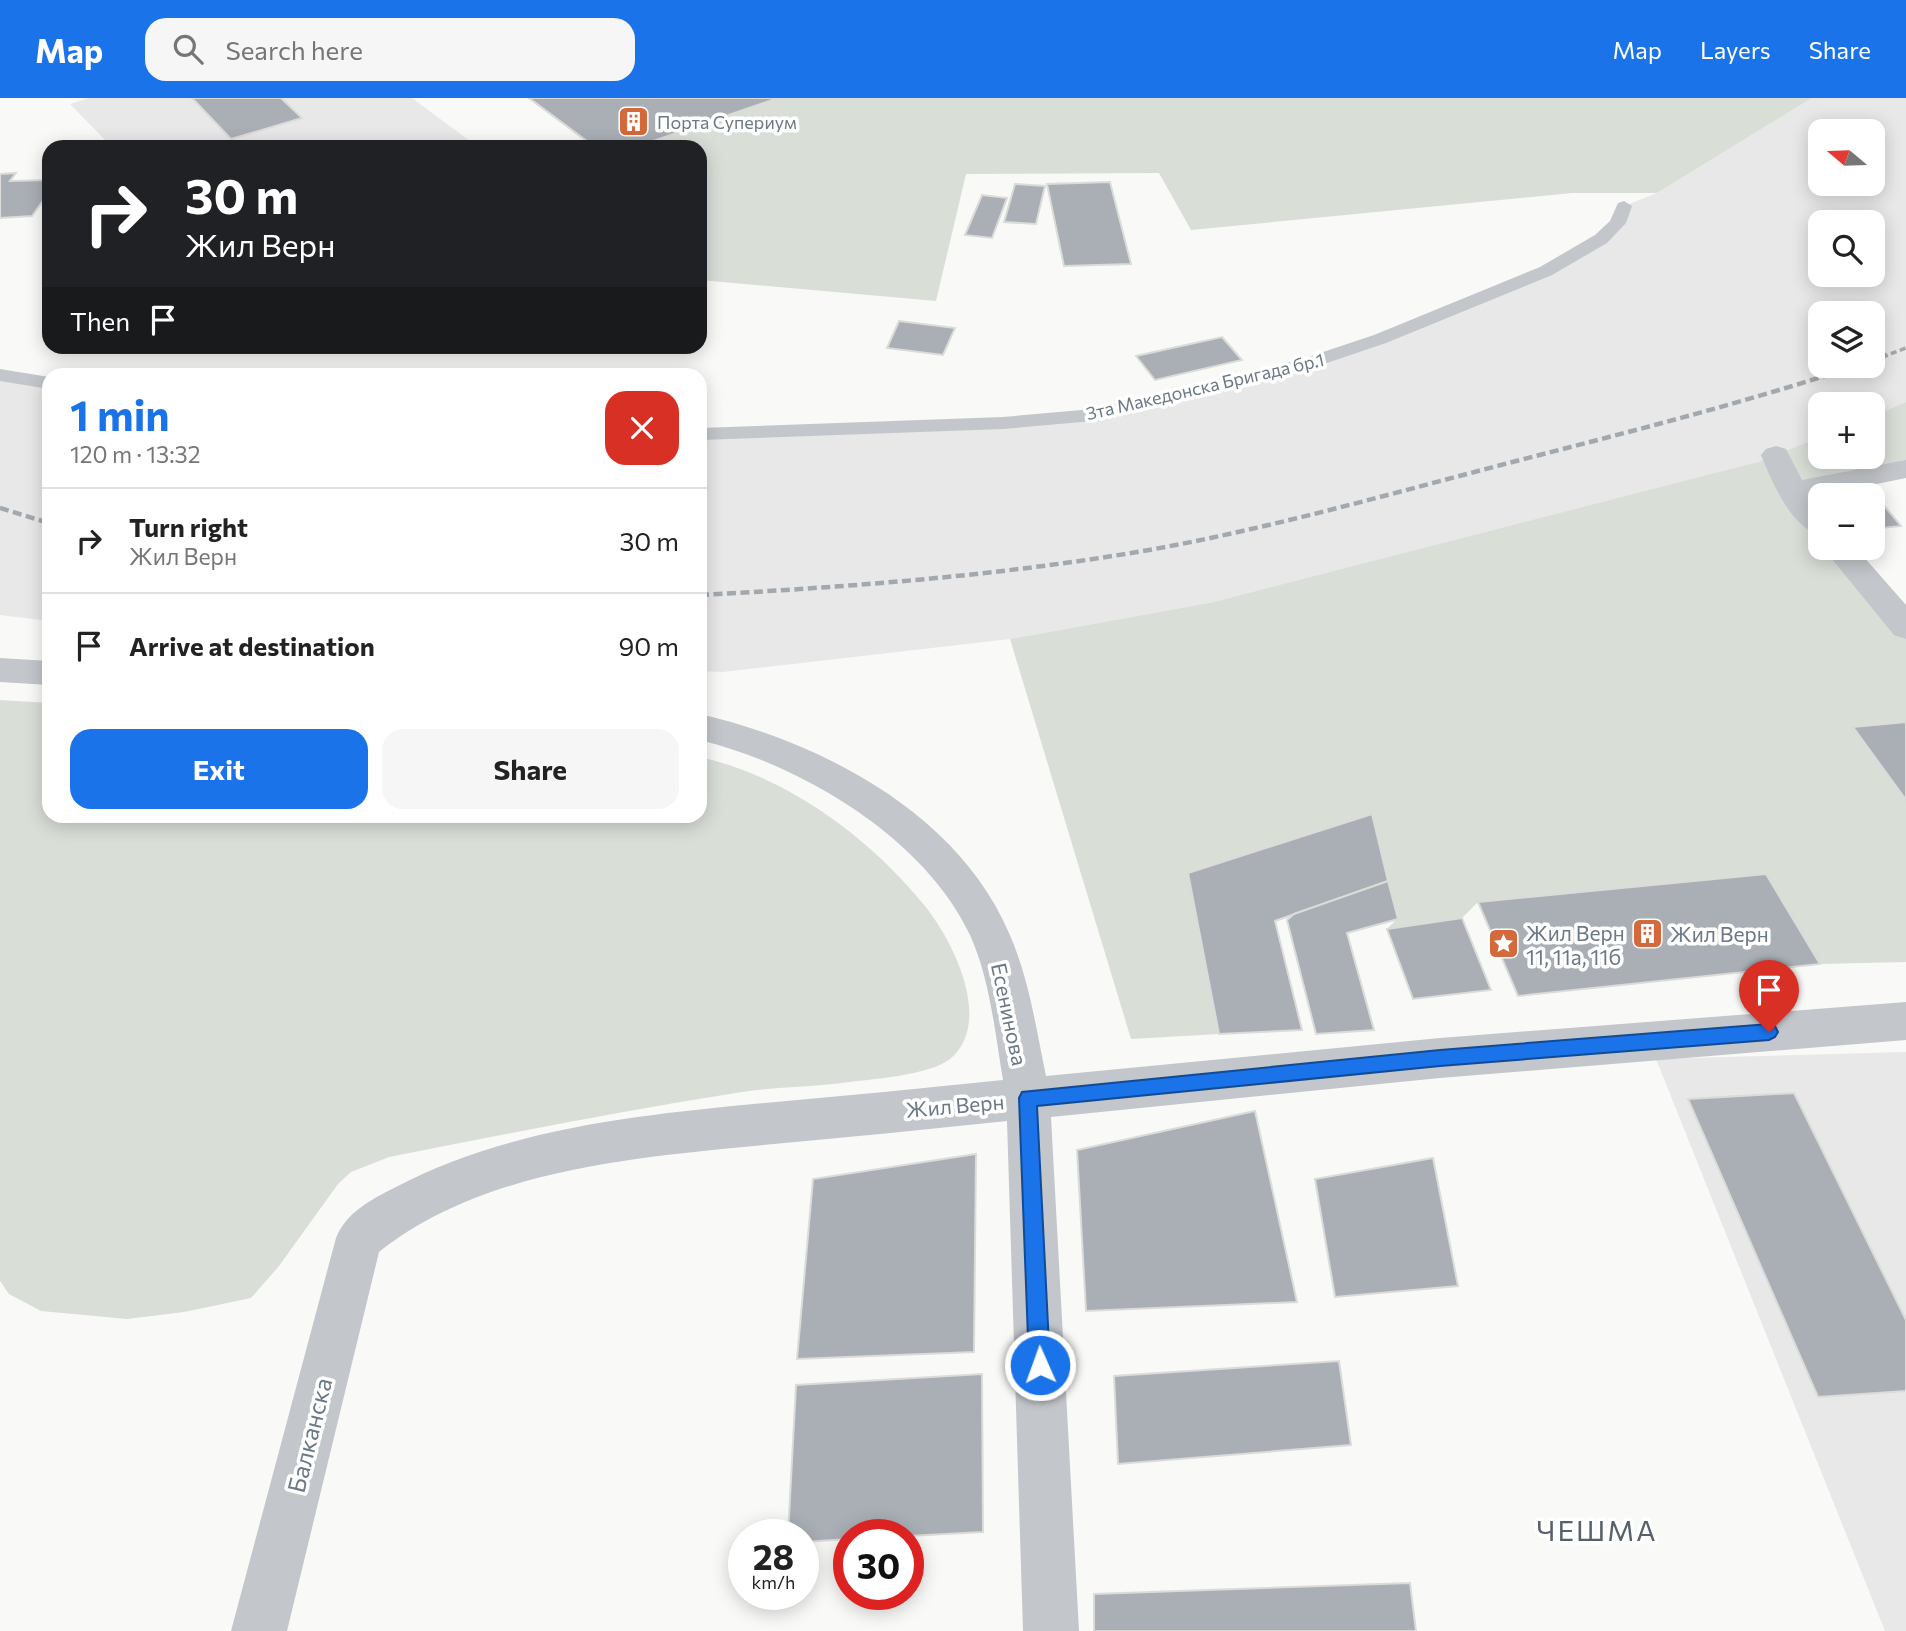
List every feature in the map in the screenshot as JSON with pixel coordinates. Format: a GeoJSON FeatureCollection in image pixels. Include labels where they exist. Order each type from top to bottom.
{"type":"FeatureCollection","features":[{"type":"Feature","properties":{"kind":"street"},"geometry":{"type":"LineString","coordinates":[[1776,455],[1792,492],[1808,511]]}},
{"type":"Feature","properties":{"kind":"street"},"geometry":{"type":"LineString","coordinates":[[1792,492],[1906,469]]}},
{"type":"Feature","properties":{"kind":"street"},"geometry":{"type":"LineString","coordinates":[[1849,560],[1906,627]]}},
{"type":"Feature","properties":{"kind":"street"},"geometry":{"type":"LineString","coordinates":[[0,670],[42,673]]}},
{"type":"Feature","properties":{"kind":"street","name":"Есенинова"},"geometry":{"type":"LineString","coordinates":[[707,729],[754,741],[812,767],[884,810],[919,836],[978,908],[1000,962],[1028,1098],[1051,1631]]}},
{"type":"Feature","properties":{"kind":"street","name":"Жил Верн"},"geometry":{"type":"LineString","coordinates":[[359,1238],[393,1213],[428,1195],[481,1174],[558,1152],[677,1133],[1453,1057],[1906,1021]]}},
{"type":"Feature","properties":{"kind":"street","name":"Балканска"},"geometry":{"type":"LineString","coordinates":[[259,1631],[359,1238]]}},
{"type":"Feature","properties":{"kind":"lane","name":"3та Македонска Бригада бр.1"},"geometry":{"type":"LineString","coordinates":[[707,434],[989,423],[1093,415],[1257,376],[1308,363],[1380,339],[1546,271],[1601,239],[1618,223],[1623,206]]}},
{"type":"Feature","properties":{"kind":"lane"},"geometry":{"type":"LineString","coordinates":[[0,375],[42,382]]}},
{"type":"Feature","properties":{"kind":"shaded area"},"geometry":{"type":"Polygon","coordinates":[[[89,98],[412,98],[469,140],[105,140],[70,104],[89,98]]]}},
{"type":"Feature","properties":{"kind":"shaded area"},"geometry":{"type":"Polygon","coordinates":[[[778,98],[1812,98],[1657,193],[1572,193],[1191,230],[1159,173],[966,174],[936,301],[707,281],[707,140],[656,140],[778,98]]]}},
{"type":"Feature","properties":{"kind":"shaded area"},"geometry":{"type":"Polygon","coordinates":[[[1812,98],[1906,98],[1906,402],[1885,411],[1885,392],[1808,392],[1808,442],[1758,462],[1599,506],[1214,602],[1010,639],[723,672],[707,671],[707,434],[1093,415],[1244,379],[1445,313],[1601,239],[1624,206],[1657,193],[1812,98]]]}},
{"type":"Feature","properties":{"kind":"shaded area"},"geometry":{"type":"Polygon","coordinates":[[[0,375],[42,382],[42,620],[0,615],[0,375]]]}},
{"type":"Feature","properties":{"kind":"shaded area"},"geometry":{"type":"Polygon","coordinates":[[[1906,402],[1906,469],[1837,483],[1808,483],[1808,489],[1793,492],[1808,510],[1808,560],[1849,560],[1906,627],[1906,722],[1853,728],[1906,800],[1906,962],[1820,964],[1766,875],[1478,902],[1462,918],[1387,929],[1398,918],[1372,814],[1188,873],[1219,1034],[1131,1039],[1010,639],[1214,602],[1758,462],[1808,442],[1808,469],[1885,469],[1885,411],[1906,402]]]}},
{"type":"Feature","properties":{"kind":"shaded area"},"geometry":{"type":"Polygon","coordinates":[[[0,700],[42,703],[42,823],[707,823],[707,759],[733,766],[795,795],[852,834],[879,856],[925,906],[947,939],[957,960],[969,1004],[969,1024],[963,1043],[950,1059],[940,1065],[883,1078],[754,1090],[698,1099],[389,1157],[351,1172],[338,1184],[279,1266],[251,1298],[184,1312],[127,1319],[41,1311],[9,1294],[0,1281],[0,700]]]}},
{"type":"Feature","properties":{"kind":"shaded area"},"geometry":{"type":"Polygon","coordinates":[[[1906,1052],[1906,1631],[1885,1631],[1656,1059],[1906,1052]]]}},
{"type":"Feature","properties":{"kind":"building"},"geometry":{"type":"Polygon","coordinates":[[[192,98],[281,98],[302,118],[231,139],[192,98]]]}},
{"type":"Feature","properties":{"kind":"building","name":"Порта Супериум"},"geometry":{"type":"Polygon","coordinates":[[[529,98],[778,98],[656,140],[586,140],[529,98]]]}},
{"type":"Feature","properties":{"kind":"building","name":"Порта Супериум"},"geometry":{"type":"Polygon","coordinates":[[[529,98],[778,98],[656,140],[586,140],[529,98]]]}},
{"type":"Feature","properties":{"kind":"building"},"geometry":{"type":"Polygon","coordinates":[[[16,173],[10,181],[42,180],[42,202],[32,216],[0,218],[0,174],[16,173]]]}},
{"type":"Feature","properties":{"kind":"building"},"geometry":{"type":"Polygon","coordinates":[[[1110,182],[1131,264],[1064,266],[1047,184],[1110,182]]]}},
{"type":"Feature","properties":{"kind":"building"},"geometry":{"type":"Polygon","coordinates":[[[1015,184],[1045,186],[1036,224],[1004,222],[1015,184]]]}},
{"type":"Feature","properties":{"kind":"building"},"geometry":{"type":"Polygon","coordinates":[[[982,195],[1007,198],[992,238],[965,235],[982,195]]]}},
{"type":"Feature","properties":{"kind":"building"},"geometry":{"type":"Polygon","coordinates":[[[899,321],[955,328],[943,355],[887,348],[899,321]]]}},
{"type":"Feature","properties":{"kind":"building"},"geometry":{"type":"Polygon","coordinates":[[[1222,337],[1242,360],[1155,380],[1136,356],[1222,337]]]}},
{"type":"Feature","properties":{"kind":"building"},"geometry":{"type":"Polygon","coordinates":[[[1885,507],[1901,526],[1885,528],[1885,507]]]}},
{"type":"Feature","properties":{"kind":"building"},"geometry":{"type":"Polygon","coordinates":[[[1906,722],[1906,800],[1853,727],[1906,722]]]}},
{"type":"Feature","properties":{"kind":"building"},"geometry":{"type":"Polygon","coordinates":[[[1372,814],[1388,881],[1275,921],[1302,1030],[1219,1034],[1188,873],[1372,814]]]}},
{"type":"Feature","properties":{"kind":"building","name":"Жил Верн"},"geometry":{"type":"Polygon","coordinates":[[[1766,874],[1820,964],[1518,996],[1478,902],[1766,874]]]}},
{"type":"Feature","properties":{"kind":"building"},"geometry":{"type":"Polygon","coordinates":[[[1388,881],[1398,919],[1347,933],[1374,1030],[1316,1034],[1287,920],[1294,914],[1388,881]]]}},
{"type":"Feature","properties":{"kind":"building"},"geometry":{"type":"Polygon","coordinates":[[[1462,918],[1491,990],[1413,999],[1387,929],[1462,918]]]}},
{"type":"Feature","properties":{"kind":"building"},"geometry":{"type":"Polygon","coordinates":[[[1794,1093],[1906,1320],[1906,1391],[1818,1397],[1688,1099],[1794,1093]]]}},
{"type":"Feature","properties":{"kind":"building"},"geometry":{"type":"Polygon","coordinates":[[[1255,1111],[1297,1302],[1086,1311],[1077,1150],[1255,1111]]]}},
{"type":"Feature","properties":{"kind":"building"},"geometry":{"type":"Polygon","coordinates":[[[976,1154],[974,1352],[797,1359],[813,1179],[976,1154]]]}},
{"type":"Feature","properties":{"kind":"building"},"geometry":{"type":"Polygon","coordinates":[[[1433,1158],[1458,1286],[1335,1297],[1315,1179],[1433,1158]]]}},
{"type":"Feature","properties":{"kind":"building"},"geometry":{"type":"Polygon","coordinates":[[[1339,1361],[1351,1445],[1118,1464],[1114,1376],[1339,1361]]]}},
{"type":"Feature","properties":{"kind":"building"},"geometry":{"type":"Polygon","coordinates":[[[982,1374],[983,1532],[924,1535],[924,1519],[833,1519],[833,1540],[819,1541],[819,1519],[789,1519],[796,1385],[982,1374]]]}},
{"type":"Feature","properties":{"kind":"building"},"geometry":{"type":"Polygon","coordinates":[[[1410,1583],[1416,1631],[1094,1631],[1094,1594],[1410,1583]]]}},
{"type":"Feature","properties":{"kind":"railway"},"geometry":{"type":"LineString","coordinates":[[1885,356],[1906,348]]}},
{"type":"Feature","properties":{"kind":"railway"},"geometry":{"type":"LineString","coordinates":[[707,595],[977,574],[1088,560],[1188,543],[1323,512],[1767,394],[1817,378]]}},
{"type":"Feature","properties":{"kind":"railway"},"geometry":{"type":"LineString","coordinates":[[0,508],[42,521]]}},
{"type":"Feature","properties":{"kind":"place","name":"Порта Супериум"},"geometry":{"type":"Point","coordinates":[634,122]}},
{"type":"Feature","properties":{"kind":"place","name":"Жил Верн"},"geometry":{"type":"Point","coordinates":[1647,933]}},
{"type":"Feature","properties":{"kind":"place","name":"Жил Верн 11, 11а, 11б"},"geometry":{"type":"Point","coordinates":[1503,944]}},
{"type":"Feature","properties":{"kind":"district","name":"ЧЕШМА"},"geometry":{"type":"Point","coordinates":[1597,1530]}},
{"type":"Feature","properties":{"kind":"route"},"geometry":{"type":"LineString","coordinates":[[1040,1365],[1028,1098],[1440,1058],[1769,1032]]}}]}
